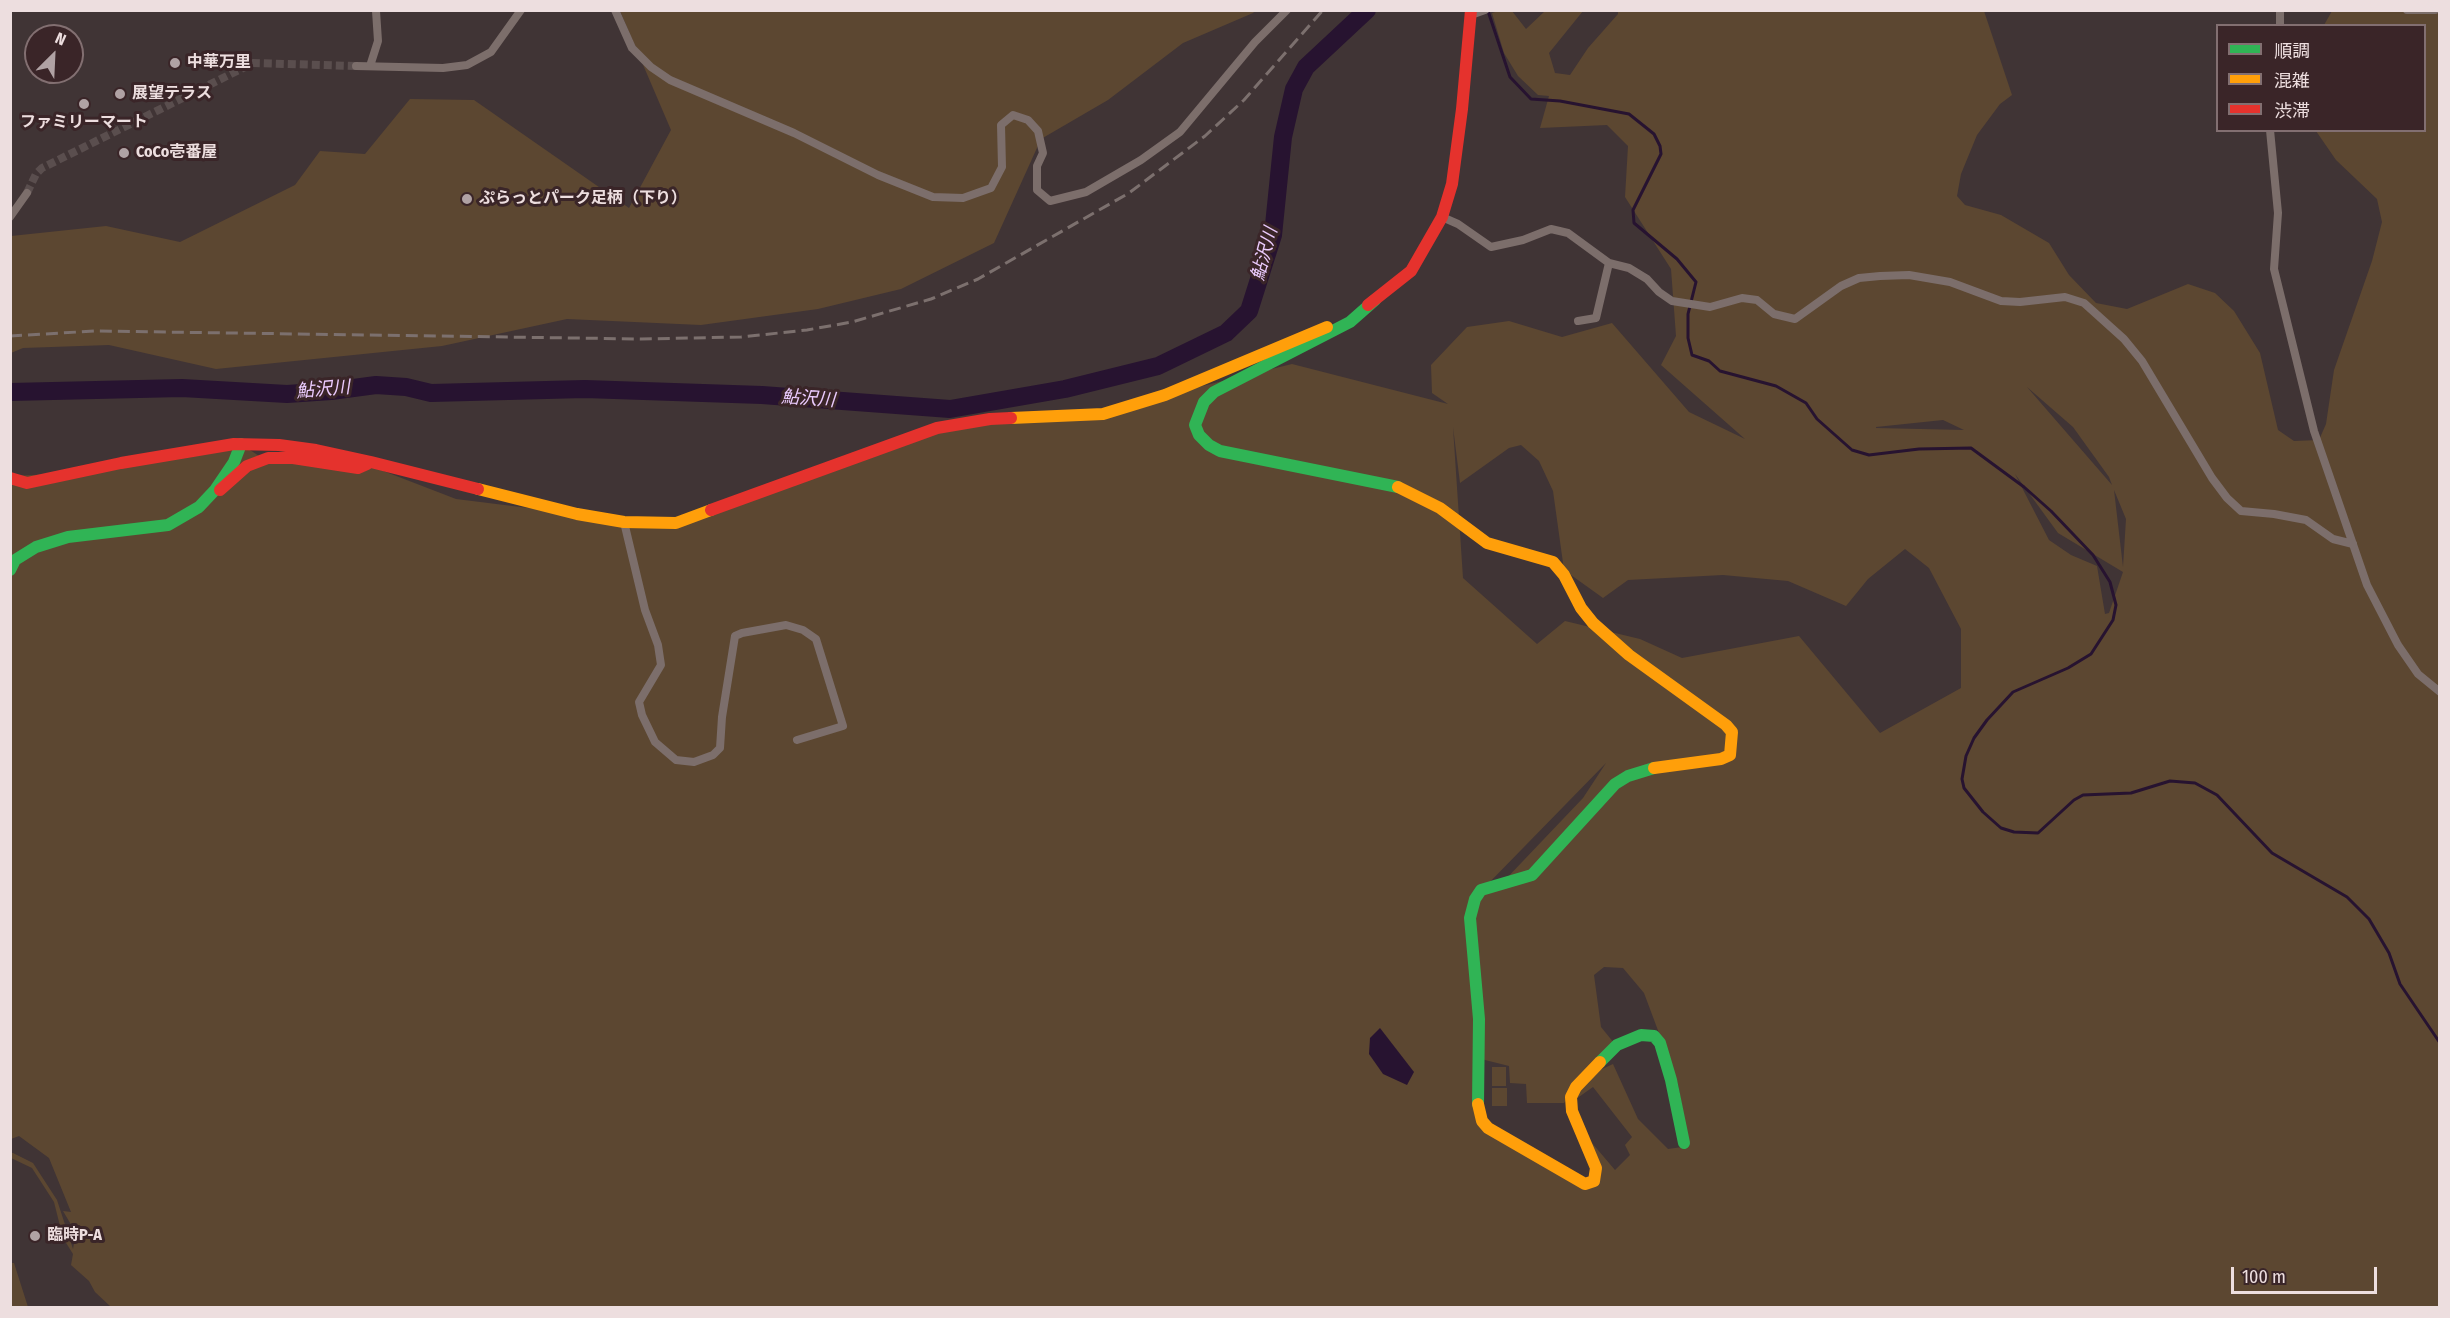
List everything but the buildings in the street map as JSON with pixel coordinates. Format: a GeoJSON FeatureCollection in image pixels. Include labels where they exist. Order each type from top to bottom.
{"type":"FeatureCollection","features":[{"type":"Feature","properties":{"kind":"street"},"geometry":{"type":"LineString","coordinates":[[356,66],[443,68],[466,65],[490,52],[521,10]]}},
{"type":"Feature","properties":{"kind":"street"},"geometry":{"type":"LineString","coordinates":[[615,10],[632,48],[651,67],[670,80],[794,133],[878,175],[933,197],[963,198],[991,188],[1002,167],[1001,125],[1014,115],[1028,120],[1038,130],[1043,153],[1037,166],[1037,189],[1050,201],[1086,192],[1141,160],[1180,132],[1255,42],[1287,10]]}},
{"type":"Feature","properties":{"kind":"street"},"geometry":{"type":"LineString","coordinates":[[1485,10],[1471,13],[1452,184],[1442,217],[1411,271],[1350,322],[1214,392],[1204,402],[1195,425],[1199,435],[1209,445],[1220,451],[1397,487],[1440,508],[1487,543],[1553,562],[1564,575],[1581,608],[1593,623],[1629,655],[1732,732],[1730,755],[1721,759],[1663,765],[1628,776],[1615,784],[1532,875],[1481,890],[1475,899],[1470,918],[1479,1019],[1478,1109],[1482,1121],[1488,1128],[1586,1184],[1594,1181],[1596,1168],[1572,1111],[1571,1097],[1576,1087],[1617,1045],[1641,1035],[1654,1036],[1660,1042],[1671,1080],[1684,1143]]}},
{"type":"Feature","properties":{"kind":"street"},"geometry":{"type":"LineString","coordinates":[[2407,10],[2435,10]]}},
{"type":"Feature","properties":{"kind":"street"},"geometry":{"type":"LineString","coordinates":[[370,66],[378,41],[376,11]]}},
{"type":"Feature","properties":{"kind":"street"},"geometry":{"type":"LineString","coordinates":[[2270,132],[2278,213],[2274,269],[2314,431],[2367,585],[2398,645],[2418,675],[2439,692]]}},
{"type":"Feature","properties":{"kind":"street"},"geometry":{"type":"LineString","coordinates":[[10,217],[27,193]]}},
{"type":"Feature","properties":{"kind":"street"},"geometry":{"type":"LineString","coordinates":[[1442,217],[1458,224],[1491,247],[1551,230],[1568,233],[1610,263],[1629,268],[1647,279],[1659,292],[1672,301],[1710,307],[1742,298],[1757,300],[1774,314],[1795,319],[1841,286],[1859,278],[1909,275],[1950,282],[2001,300],[2020,302],[2065,297],[2084,303],[2124,339],[2142,361],[2226,498],[2241,511],[2306,520],[2333,539],[2353,544]]}},
{"type":"Feature","properties":{"kind":"street"},"geometry":{"type":"LineString","coordinates":[[1578,321],[1596,318],[1610,263]]}},
{"type":"Feature","properties":{"kind":"street"},"geometry":{"type":"LineString","coordinates":[[10,478],[27,483],[121,463],[241,444],[279,444],[371,462],[527,503],[624,522],[676,523],[937,428],[990,419],[1103,414],[1165,395],[1346,318],[1375,300]]}},
{"type":"Feature","properties":{"kind":"street"},"geometry":{"type":"LineString","coordinates":[[10,570],[15,560],[36,547],[68,537],[168,525],[199,507],[210,495],[234,462],[241,444]]}},
{"type":"Feature","properties":{"kind":"street"},"geometry":{"type":"LineString","coordinates":[[210,495],[219,492],[248,466],[268,458],[293,458],[358,468],[371,462]]}},
{"type":"Feature","properties":{"kind":"street"},"geometry":{"type":"LineString","coordinates":[[624,522],[645,610],[658,645],[662,665],[639,702],[642,715],[655,742],[676,760],[694,762],[713,755],[720,748],[722,717],[735,636],[786,625],[803,630],[816,639],[843,726],[797,740]]}},
{"type":"Feature","properties":{"kind":"shaded area"},"geometry":{"type":"Polygon","coordinates":[[[1502,10],[1512,11],[1526,29],[1545,11],[1583,11],[1549,53],[1555,73],[1570,75],[1618,11],[1984,11],[2012,95],[2000,104],[1977,135],[1961,174],[1957,196],[1965,205],[2001,215],[2049,243],[2069,275],[2096,303],[2127,309],[2188,284],[2215,293],[2234,311],[2260,353],[2278,430],[2294,441],[2319,440],[2326,424],[2334,370],[2372,261],[2382,222],[2377,199],[2336,160],[2317,132],[2426,132],[2426,24],[2325,24],[2332,11],[2439,11],[2439,1307],[111,1307],[95,1292],[89,1281],[71,1265],[73,1254],[63,1238],[54,1202],[32,1168],[11,1158],[11,1153],[13,1153],[33,1163],[57,1200],[73,1249],[76,1233],[63,1211],[71,1212],[49,1158],[19,1136],[11,1139],[11,476],[76,473],[241,444],[268,462],[373,467],[456,499],[577,514],[638,528],[722,506],[954,425],[1084,415],[1292,364],[1448,404],[1432,393],[1431,365],[1467,327],[1509,321],[1562,337],[1612,323],[1689,412],[1745,439],[1661,365],[1676,336],[1671,269],[1625,197],[1628,146],[1607,125],[1540,128],[1549,96],[1538,95],[1518,76],[1504,53],[1492,13],[1502,10]],[[2027,387],[2112,485],[2109,477],[2073,427],[2027,387]],[[1943,420],[1876,427],[1876,428],[1964,430],[1943,420]],[[1453,427],[1463,578],[1537,644],[1565,621],[1640,639],[1682,658],[1799,636],[1880,733],[1961,688],[1961,629],[1929,568],[1905,549],[1868,579],[1846,606],[1788,581],[1723,575],[1628,580],[1603,598],[1564,570],[1553,491],[1539,461],[1521,445],[1509,448],[1460,483],[1453,427]],[[2015,474],[2049,540],[2071,555],[2097,566],[2105,614],[2109,613],[2123,572],[2058,533],[2015,474]],[[2114,490],[2123,567],[2126,519],[2114,490]],[[1606,763],[1483,889],[1503,882],[1583,798],[1606,763]],[[1604,967],[1594,975],[1601,1027],[1614,1043],[1564,1103],[1527,1103],[1526,1084],[1510,1083],[1509,1066],[1481,1059],[1479,1086],[1487,1128],[1593,1186],[1586,1141],[1592,1143],[1615,1170],[1630,1155],[1625,1145],[1632,1137],[1593,1087],[1576,1099],[1582,1085],[1600,1070],[1613,1064],[1638,1119],[1668,1149],[1689,1146],[1678,1084],[1644,993],[1623,968],[1604,967]]]}},
{"type":"Feature","properties":{"kind":"shaded area"},"geometry":{"type":"Polygon","coordinates":[[[620,11],[1255,11],[1183,43],[1108,100],[1041,139],[994,243],[901,289],[818,309],[701,325],[567,319],[442,346],[216,369],[109,345],[23,348],[11,353],[11,236],[106,226],[180,242],[295,185],[320,151],[365,154],[410,99],[474,100],[629,208],[671,130],[620,11]]]}},
{"type":"Feature","properties":{"kind":"shaded area"},"geometry":{"type":"Polygon","coordinates":[[[1380,1028],[1414,1072],[1407,1085],[1383,1074],[1369,1054],[1370,1038],[1380,1028]]]}},
{"type":"Feature","properties":{"kind":"shaded area"},"geometry":{"type":"Polygon","coordinates":[[[1492,1067],[1506,1067],[1506,1086],[1492,1086],[1492,1067]]]}},
{"type":"Feature","properties":{"kind":"shaded area"},"geometry":{"type":"Polygon","coordinates":[[[1492,1088],[1507,1088],[1507,1106],[1492,1106],[1492,1088]]]}},
{"type":"Feature","properties":{"kind":"shaded area"},"geometry":{"type":"Polygon","coordinates":[[[11,1263],[14,1263],[28,1307],[11,1307],[11,1263]]]}},
{"type":"Feature","properties":{"kind":"waterway","name":"鮎沢川"},"geometry":{"type":"LineString","coordinates":[[10,392],[182,388],[287,394],[376,385],[406,387],[431,393],[585,389],[762,395],[950,409],[1065,389],[1158,366],[1226,333],[1249,311],[1273,235],[1283,137],[1294,89],[1306,67],[1367,10]]}},
{"type":"Feature","properties":{"kind":"waterway"},"geometry":{"type":"LineString","coordinates":[[1488,11],[1510,77],[1531,99],[1560,101],[1629,114],[1654,134],[1661,154],[1633,210],[1634,223],[1677,259],[1696,282],[1688,314],[1688,338],[1692,355],[1709,361],[1720,371],[1776,386],[1806,403],[1817,419],[1852,450],[1869,455],[1919,449],[1971,448],[2024,487],[2051,511],[2093,555],[2110,582],[2116,605],[2113,620],[2091,654],[2068,668],[2013,692],[1974,738],[1966,756],[1962,779],[1964,788],[1983,812],[2001,828],[2014,832],[2038,833],[2074,800],[2083,795],[2131,793],[2170,781],[2195,783],[2217,795],[2272,853],[2347,897],[2369,919],[2389,953],[2400,984],[2440,1043]]}},
{"type":"Feature","properties":{"kind":"tunnel"},"geometry":{"type":"LineString","coordinates":[[27,193],[36,174],[42,168],[253,63],[356,66]]}},
{"type":"Feature","properties":{"kind":"railway"},"geometry":{"type":"LineString","coordinates":[[10,336],[95,331],[641,339],[741,337],[807,330],[852,322],[931,299],[978,279],[1129,193],[1205,136],[1244,100],[1323,10]]}},
{"type":"Feature","properties":{"kind":"traffic: fast"},"geometry":{"type":"LineString","coordinates":[[1375,300],[1350,322],[1214,392],[1204,402],[1195,425],[1199,435],[1209,445],[1220,451],[1398,487]]}},
{"type":"Feature","properties":{"kind":"traffic: fast"},"geometry":{"type":"LineString","coordinates":[[10,570],[15,560],[36,547],[68,537],[168,525],[199,507],[215,490],[234,462],[241,444]]}},
{"type":"Feature","properties":{"kind":"traffic: fast"},"geometry":{"type":"LineString","coordinates":[[1478,1104],[1479,1019],[1470,918],[1475,899],[1481,890],[1532,875],[1615,784],[1628,776],[1654,768]]}},
{"type":"Feature","properties":{"kind":"traffic: fast"},"geometry":{"type":"LineString","coordinates":[[1600,1062],[1617,1045],[1641,1035],[1654,1036],[1660,1043],[1671,1080],[1684,1143]]}},
{"type":"Feature","properties":{"kind":"traffic: slow"},"geometry":{"type":"LineString","coordinates":[[1011,418],[1103,414],[1165,395],[1327,327]]}},
{"type":"Feature","properties":{"kind":"traffic: slow"},"geometry":{"type":"LineString","coordinates":[[1398,487],[1440,508],[1487,543],[1553,562],[1564,575],[1581,608],[1593,623],[1629,655],[1726,725],[1732,732],[1730,755],[1721,759],[1654,768]]}},
{"type":"Feature","properties":{"kind":"traffic: slow"},"geometry":{"type":"LineString","coordinates":[[478,489],[577,514],[624,522],[676,523],[711,510]]}},
{"type":"Feature","properties":{"kind":"traffic: slow"},"geometry":{"type":"LineString","coordinates":[[1478,1104],[1482,1121],[1488,1128],[1585,1184],[1594,1181],[1596,1168],[1572,1111],[1571,1097],[1576,1087],[1600,1062]]}},
{"type":"Feature","properties":{"kind":"traffic: jam"},"geometry":{"type":"LineString","coordinates":[[1368,305],[1411,271],[1442,217],[1452,184],[1471,10]]}},
{"type":"Feature","properties":{"kind":"traffic: jam"},"geometry":{"type":"LineString","coordinates":[[711,510],[937,428],[990,419],[1011,418]]}},
{"type":"Feature","properties":{"kind":"traffic: jam"},"geometry":{"type":"LineString","coordinates":[[10,478],[27,483],[121,463],[234,444],[279,445],[316,450],[371,462],[478,489]]}},
{"type":"Feature","properties":{"kind":"traffic: jam"},"geometry":{"type":"LineString","coordinates":[[220,490],[247,466],[268,458],[293,458],[358,468],[367,464]]}},
{"type":"Feature","properties":{"kind":"place","name":"中華万里"},"geometry":{"type":"Point","coordinates":[175,63]}},
{"type":"Feature","properties":{"kind":"place","name":"展望テラス"},"geometry":{"type":"Point","coordinates":[120,94]}},
{"type":"Feature","properties":{"kind":"place","name":"ファミリーマート"},"geometry":{"type":"Point","coordinates":[84,104]}},
{"type":"Feature","properties":{"kind":"place","name":"CoCo壱番屋"},"geometry":{"type":"Point","coordinates":[124,153]}},
{"type":"Feature","properties":{"kind":"place","name":"ぷらっとパーク足柄（下り）"},"geometry":{"type":"Point","coordinates":[467,199]}},
{"type":"Feature","properties":{"kind":"place","name":"臨時P-A"},"geometry":{"type":"Point","coordinates":[35,1236]}}]}
